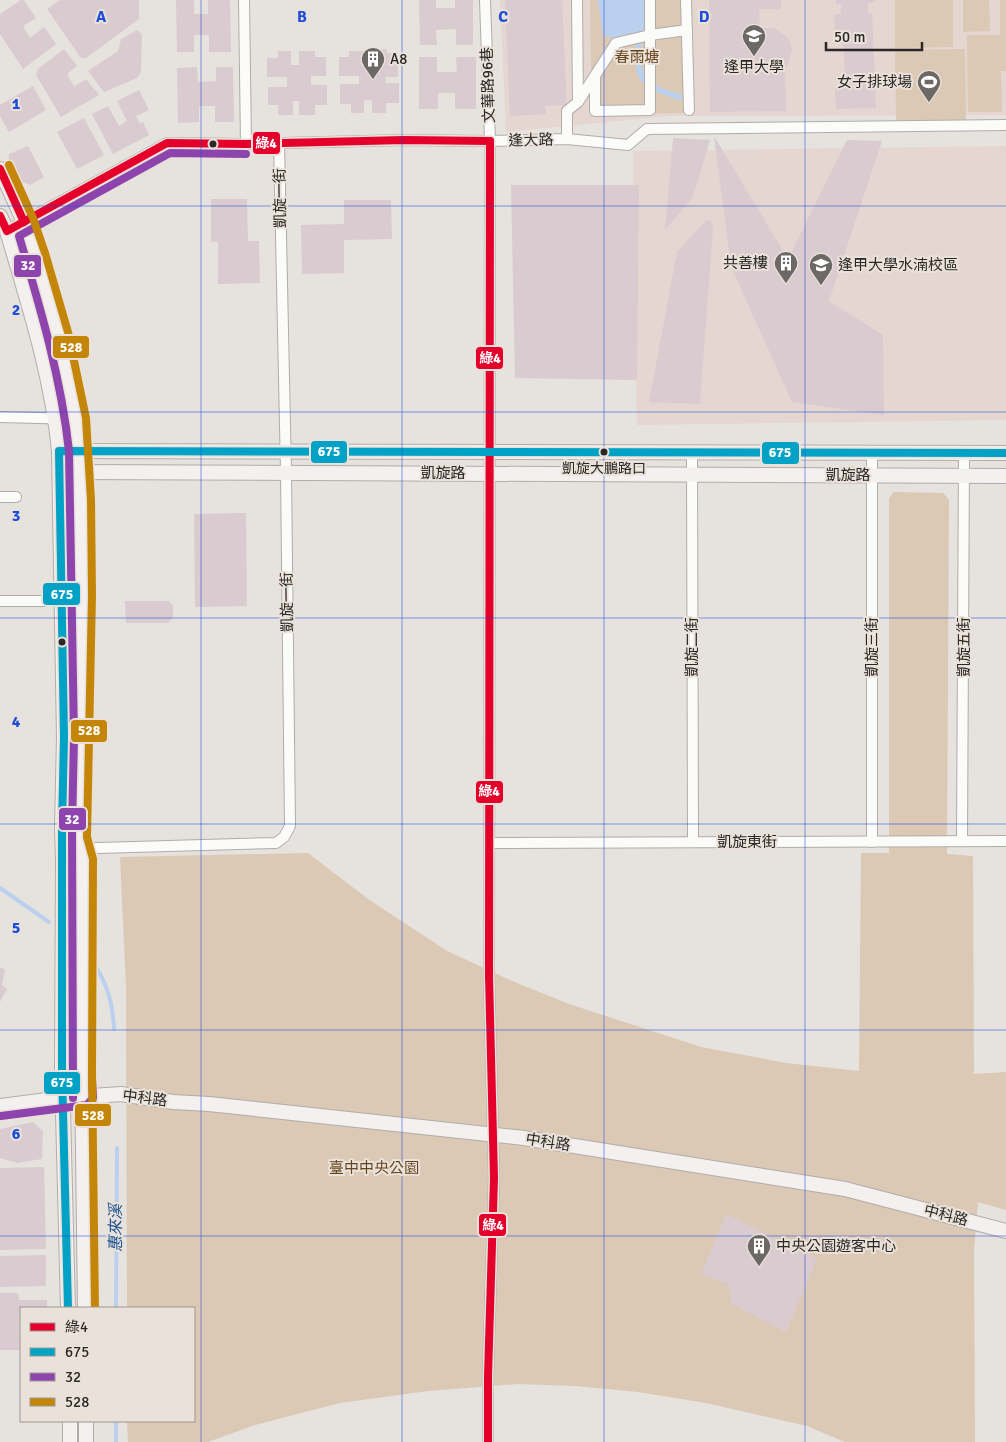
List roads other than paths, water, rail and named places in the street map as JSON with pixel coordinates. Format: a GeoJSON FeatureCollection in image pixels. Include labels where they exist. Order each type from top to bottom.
{"type":"FeatureCollection","features":[{"type":"Feature","properties":{"kind":"street"},"geometry":{"type":"LineString","coordinates":[[244,0],[246,144]]}},
{"type":"Feature","properties":{"kind":"street","name":"文華路96巷"},"geometry":{"type":"LineString","coordinates":[[485,0],[490,141],[489,976],[494,1178],[488,1442]]}},
{"type":"Feature","properties":{"kind":"street"},"geometry":{"type":"LineString","coordinates":[[577,0],[578,102]]}},
{"type":"Feature","properties":{"kind":"street"},"geometry":{"type":"LineString","coordinates":[[595,78],[595,111],[650,110],[650,79],[642,37],[650,0]]}},
{"type":"Feature","properties":{"kind":"street"},"geometry":{"type":"LineString","coordinates":[[686,0],[689,110]]}},
{"type":"Feature","properties":{"kind":"street"},"geometry":{"type":"LineString","coordinates":[[567,139],[567,110],[578,102],[595,78],[616,42],[687,30]]}},
{"type":"Feature","properties":{"kind":"street","name":"逢大路"},"geometry":{"type":"LineString","coordinates":[[6,231],[166,143],[246,144],[404,140],[490,141],[567,139],[628,145],[647,129],[1006,125]]}},
{"type":"Feature","properties":{"kind":"street","name":"凱旋一街"},"geometry":{"type":"LineString","coordinates":[[63,849],[276,843],[281,841],[288,832],[290,817],[286,472],[279,142]]}},
{"type":"Feature","properties":{"kind":"street"},"geometry":{"type":"LineString","coordinates":[[0,169],[24,222],[58,334],[76,419],[81,500],[82,595],[78,838],[83,859],[85,1307]]}},
{"type":"Feature","properties":{"kind":"street"},"geometry":{"type":"LineString","coordinates":[[0,216],[39,340],[56,418],[59,451],[64,737],[62,828],[63,1098],[68,1307]]}},
{"type":"Feature","properties":{"kind":"street"},"geometry":{"type":"LineString","coordinates":[[0,417],[76,419]]}},
{"type":"Feature","properties":{"kind":"street","name":"凱旋路"},"geometry":{"type":"LineString","coordinates":[[59,451],[1006,453]]}},
{"type":"Feature","properties":{"kind":"street","name":"凱旋二街"},"geometry":{"type":"LineString","coordinates":[[692,452],[693,842]]}},
{"type":"Feature","properties":{"kind":"street","name":"凱旋三街"},"geometry":{"type":"LineString","coordinates":[[872,452],[872,842]]}},
{"type":"Feature","properties":{"kind":"street","name":"凱旋五街"},"geometry":{"type":"LineString","coordinates":[[962,842],[964,453]]}},
{"type":"Feature","properties":{"kind":"street","name":"凱旋路"},"geometry":{"type":"LineString","coordinates":[[60,472],[1006,476]]}},
{"type":"Feature","properties":{"kind":"street"},"geometry":{"type":"LineString","coordinates":[[0,497],[16,497]]}},
{"type":"Feature","properties":{"kind":"street"},"geometry":{"type":"LineString","coordinates":[[0,600],[61,601]]}},
{"type":"Feature","properties":{"kind":"street","name":"凱旋東街"},"geometry":{"type":"LineString","coordinates":[[489,843],[1006,841]]}},
{"type":"Feature","properties":{"kind":"street","name":"中科路"},"geometry":{"type":"LineString","coordinates":[[0,1106],[83,1096],[121,1094],[173,1102],[209,1104],[493,1134],[845,1189],[1006,1231]]}},
{"type":"Feature","properties":{"kind":"street"},"geometry":{"type":"LineString","coordinates":[[70,1422],[70,1442]]}},
{"type":"Feature","properties":{"kind":"street"},"geometry":{"type":"LineString","coordinates":[[86,1422],[86,1442]]}},
{"type":"Feature","properties":{"kind":"water","name":"春雨塘"},"geometry":{"type":"Polygon","coordinates":[[[598,0],[646,0],[641,53],[642,67],[652,83],[681,94],[682,101],[655,91],[641,81],[636,65],[636,36],[618,39],[603,35],[598,0]]]}},
{"type":"Feature","properties":{"kind":"waterway","name":"惠來溪"},"geometry":{"type":"LineString","coordinates":[[0,888],[49,922]]}},
{"type":"Feature","properties":{"kind":"waterway","name":"惠來溪"},"geometry":{"type":"LineString","coordinates":[[95,965],[109,996],[114,1029]]}},
{"type":"Feature","properties":{"kind":"waterway","name":"惠來溪"},"geometry":{"type":"LineString","coordinates":[[116,1307],[117,1148]]}},
{"type":"Feature","properties":{"kind":"waterway","name":"惠來溪"},"geometry":{"type":"LineString","coordinates":[[116,1422],[116,1442]]}},
{"type":"Feature","properties":{"kind":"place","name":"逢甲大學"},"geometry":{"type":"Point","coordinates":[754,57]}},
{"type":"Feature","properties":{"kind":"place","name":"A8"},"geometry":{"type":"Point","coordinates":[373,80]}},
{"type":"Feature","properties":{"kind":"place","name":"女子排球場"},"geometry":{"type":"Point","coordinates":[929,103]}},
{"type":"Feature","properties":{"kind":"place","name":"共善樓"},"geometry":{"type":"Point","coordinates":[786,284]}},
{"type":"Feature","properties":{"kind":"place","name":"逢甲大學水湳校區"},"geometry":{"type":"Point","coordinates":[821,286]}},
{"type":"Feature","properties":{"kind":"place","name":"凱旋大鵬路口"},"geometry":{"type":"Point","coordinates":[604,452]}},
{"type":"Feature","properties":{"kind":"place","name":"中央公園遊客中心"},"geometry":{"type":"Point","coordinates":[759,1267]}},
{"type":"Feature","properties":{"kind":"park label","name":"臺中中央公園"},"geometry":{"type":"Point","coordinates":[374,1168]}}]}
